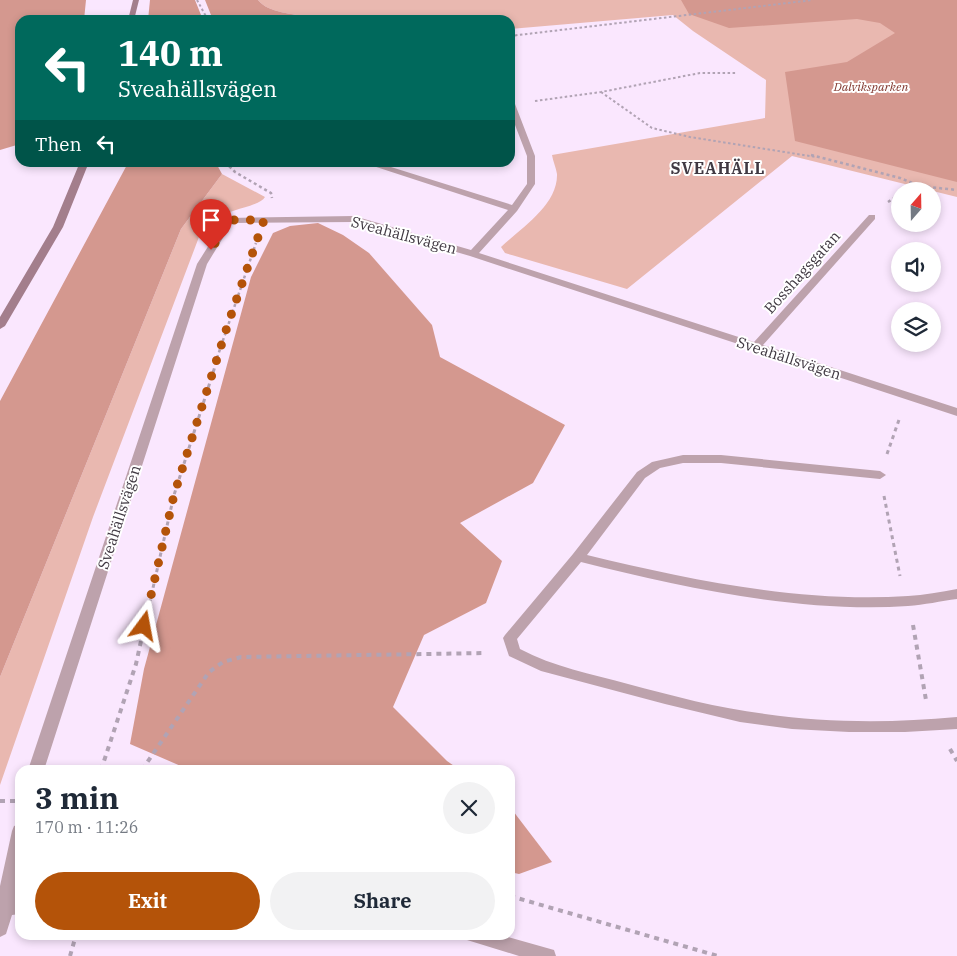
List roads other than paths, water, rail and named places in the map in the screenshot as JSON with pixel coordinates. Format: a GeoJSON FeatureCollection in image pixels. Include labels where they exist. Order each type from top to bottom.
{"type":"FeatureCollection","features":[{"type":"Feature","properties":{"kind":"street"},"geometry":{"type":"LineString","coordinates":[[132,15],[136,0]]}},
{"type":"Feature","properties":{"kind":"street"},"geometry":{"type":"LineString","coordinates":[[473,254],[514,209],[531,184],[531,156],[515,112]]}},
{"type":"Feature","properties":{"kind":"street"},"geometry":{"type":"LineString","coordinates":[[0,326],[58,228],[83,167]]}},
{"type":"Feature","properties":{"kind":"street"},"geometry":{"type":"LineString","coordinates":[[381,167],[514,209]]}},
{"type":"Feature","properties":{"kind":"street","name":"Bosshagsgatan"},"geometry":{"type":"LineString","coordinates":[[755,347],[872,217]]}},
{"type":"Feature","properties":{"kind":"street","name":"Sveahällsvägen"},"geometry":{"type":"LineString","coordinates":[[38,765],[202,264],[229,220],[354,219],[473,254],[957,412]]}},
{"type":"Feature","properties":{"kind":"street"},"geometry":{"type":"LineString","coordinates":[[880,475],[720,459],[683,459],[656,465],[641,475],[578,557],[510,638],[514,652],[541,666],[742,716],[817,724],[931,725],[957,722]]}},
{"type":"Feature","properties":{"kind":"street"},"geometry":{"type":"LineString","coordinates":[[578,557],[647,574],[752,593],[854,602],[909,601],[957,594]]}},
{"type":"Feature","properties":{"kind":"street"},"geometry":{"type":"LineString","coordinates":[[0,928],[13,907],[15,885]]}},
{"type":"Feature","properties":{"kind":"street"},"geometry":{"type":"LineString","coordinates":[[490,940],[546,956]]}},
{"type":"Feature","properties":{"kind":"district","name":"SVEAHÄLL"},"geometry":{"type":"Point","coordinates":[718,168]}},
{"type":"Feature","properties":{"kind":"park label","name":"Dalviksparken"},"geometry":{"type":"Point","coordinates":[871,86]}}]}
